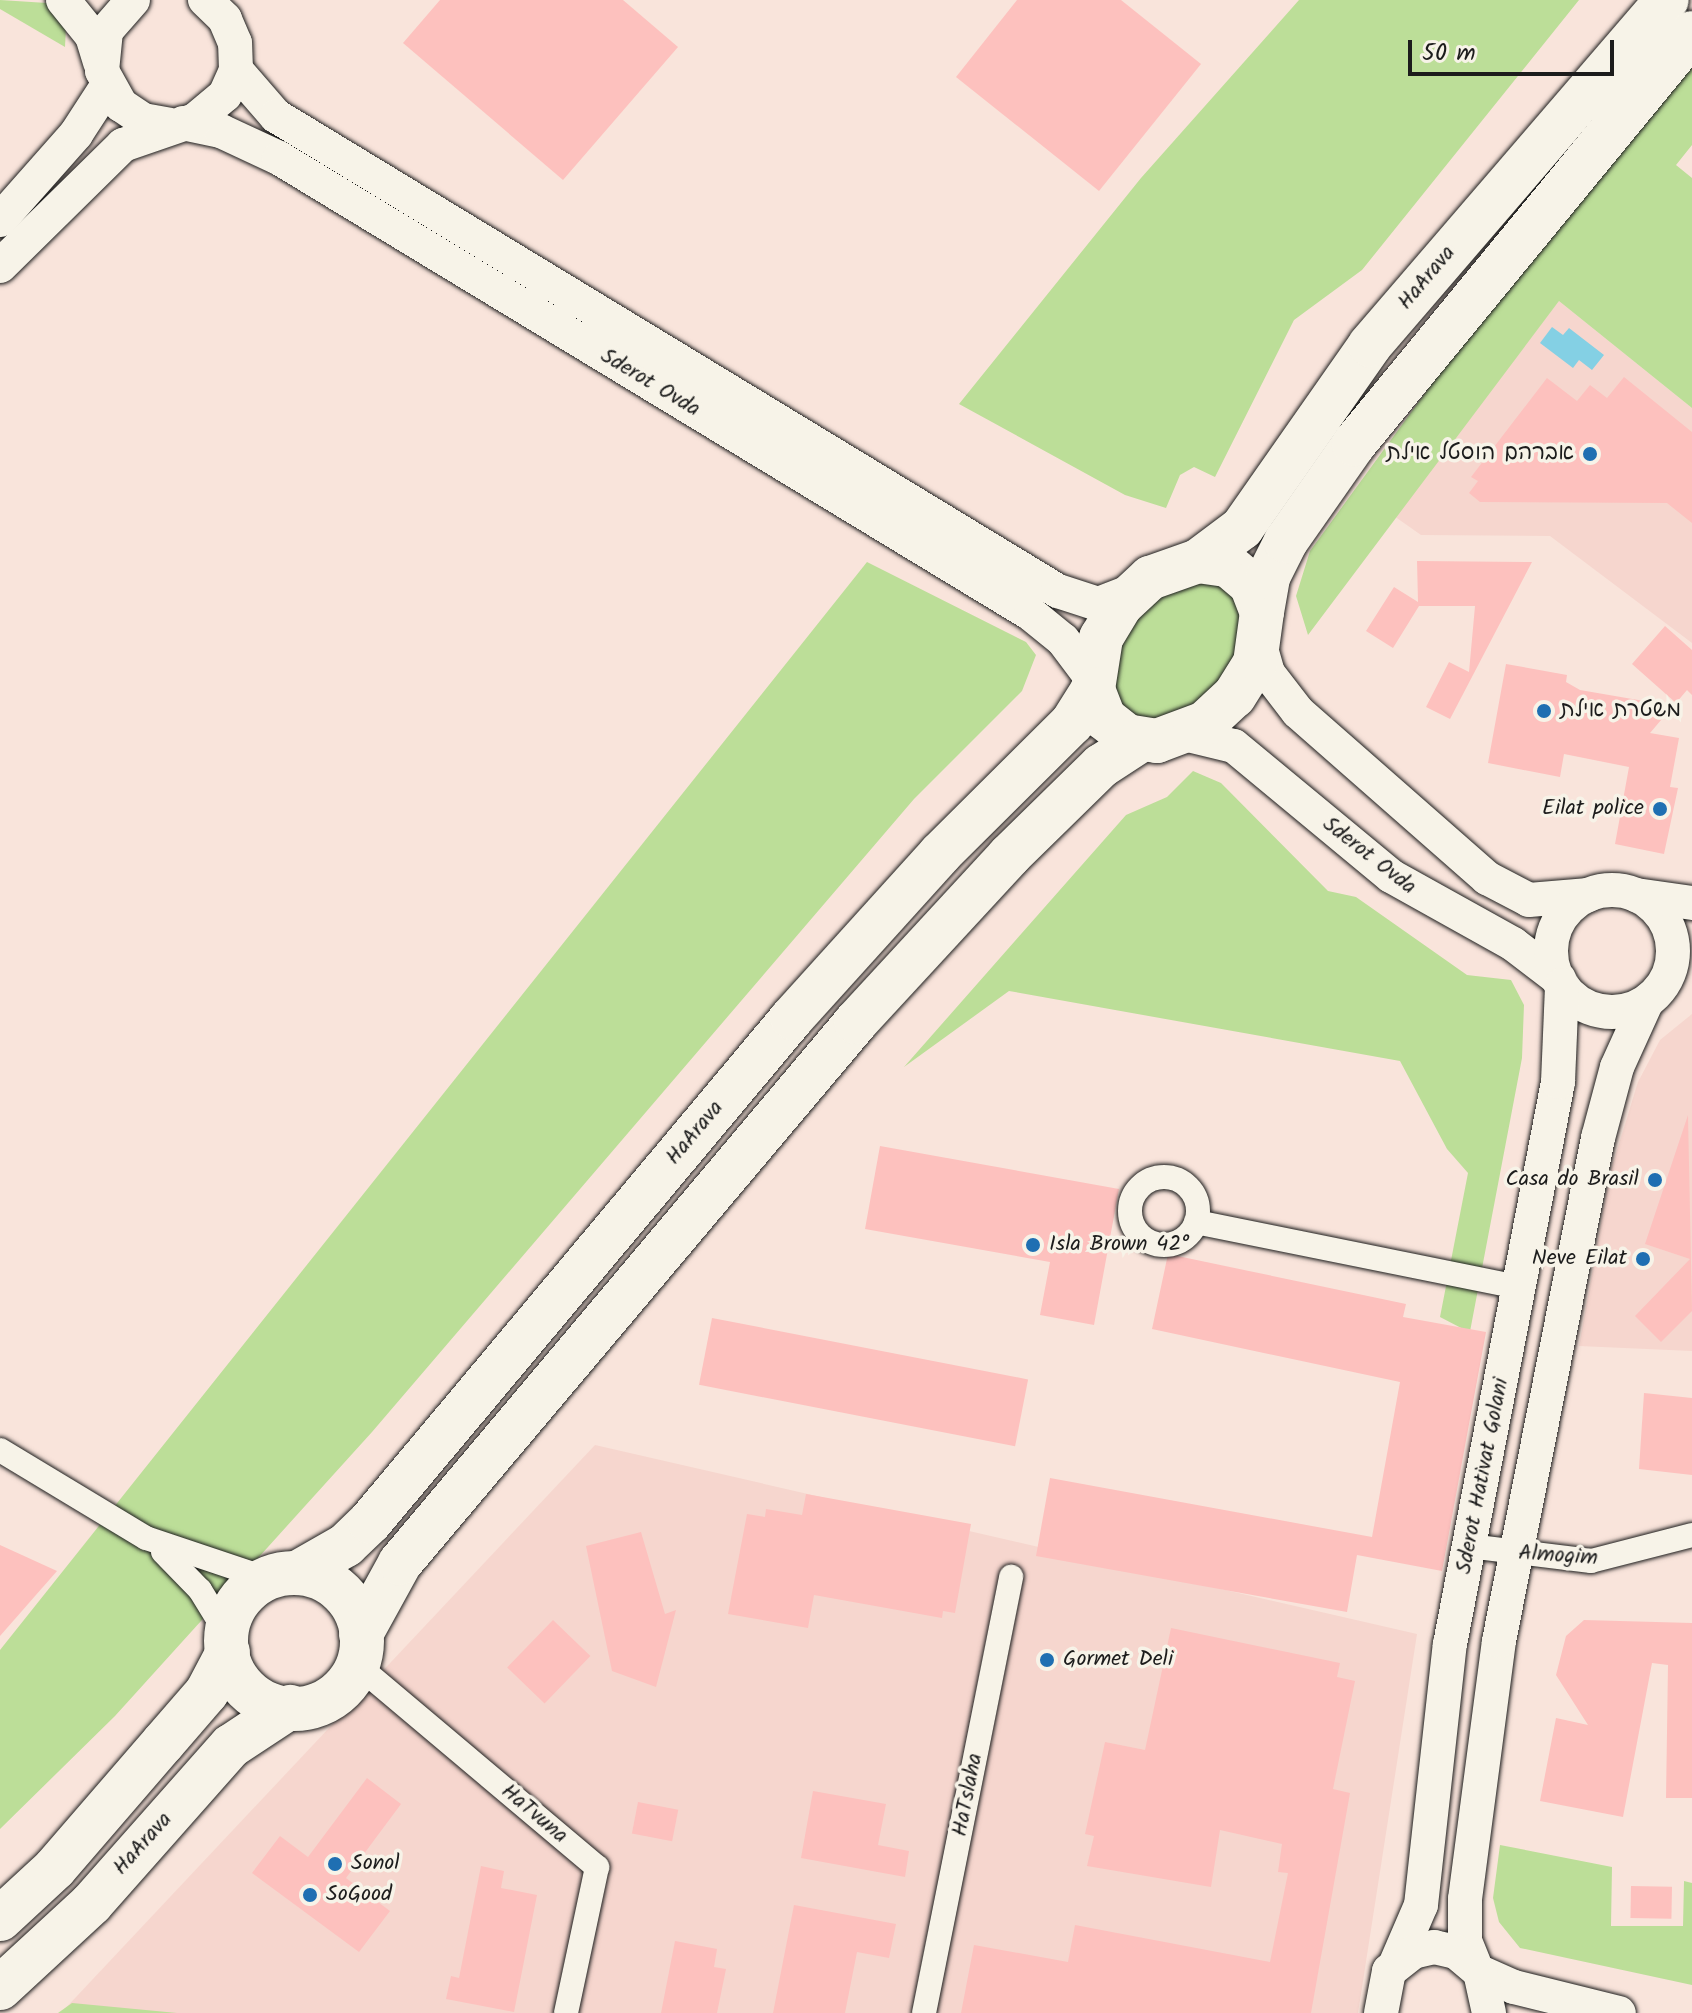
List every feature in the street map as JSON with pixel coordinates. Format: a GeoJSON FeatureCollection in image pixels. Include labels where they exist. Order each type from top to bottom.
{"type":"FeatureCollection","features":[{"type":"Feature","properties":{"kind":"highway","name":"HaArava"},"geometry":{"type":"LineString","coordinates":[[1198,561],[1242,528],[1375,339],[1667,0]]}},
{"type":"Feature","properties":{"kind":"highway","name":"HaArava"},"geometry":{"type":"LineString","coordinates":[[1261,629],[1268,577],[1286,541],[1354,444],[1692,33]]}},
{"type":"Feature","properties":{"kind":"highway"},"geometry":{"type":"LineString","coordinates":[[227,1643],[241,1683],[257,1698],[290,1707],[323,1702],[341,1690],[400,1563],[856,1022],[1009,856],[1101,766],[1141,740],[1184,734],[1234,696],[1261,629],[1241,573],[1198,561],[1166,569],[1135,590],[1101,638],[1093,685],[1104,718],[1141,740]]}},
{"type":"Feature","properties":{"kind":"highway","name":"HaArava"},"geometry":{"type":"LineString","coordinates":[[283,1576],[346,1545],[370,1522],[800,1008],[940,854],[1072,723],[1093,685]]}},
{"type":"Feature","properties":{"kind":"highway"},"geometry":{"type":"LineString","coordinates":[[0,1919],[55,1868],[207,1692],[227,1643],[239,1600],[283,1576],[339,1589],[353,1606],[359,1650]]}},
{"type":"Feature","properties":{"kind":"highway","name":"HaArava"},"geometry":{"type":"LineString","coordinates":[[0,1988],[91,1904],[231,1746],[290,1707]]}},
{"type":"Feature","properties":{"kind":"street"},"geometry":{"type":"LineString","coordinates":[[63,0],[92,36],[105,76]]}},
{"type":"Feature","properties":{"kind":"street"},"geometry":{"type":"LineString","coordinates":[[0,220],[76,134],[105,76],[106,31],[133,0]]}},
{"type":"Feature","properties":{"kind":"street","name":"Sderot Ovda"},"geometry":{"type":"LineString","coordinates":[[205,0],[235,54],[276,116],[1058,591],[1098,604],[1135,590]]}},
{"type":"Feature","properties":{"kind":"street"},"geometry":{"type":"LineString","coordinates":[[0,266],[123,145],[217,105],[235,54],[246,0]]}},
{"type":"Feature","properties":{"kind":"street","name":"Sderot Ovda"},"geometry":{"type":"LineString","coordinates":[[105,76],[131,113],[221,131],[279,158],[1031,614],[1063,640],[1093,685]]}},
{"type":"Feature","properties":{"kind":"street"},"geometry":{"type":"LineString","coordinates":[[1261,629],[1268,673],[1298,712],[1487,878],[1529,900],[1612,890],[1692,903]]}},
{"type":"Feature","properties":{"kind":"street","name":"Sderot Ovda"},"geometry":{"type":"LineString","coordinates":[[1184,734],[1234,746],[1391,876],[1513,944],[1560,982]]}},
{"type":"Feature","properties":{"kind":"street"},"geometry":{"type":"LineString","coordinates":[[1589,895],[1556,928],[1551,951],[1560,982],[1601,1011],[1651,998],[1692,973]]}},
{"type":"Feature","properties":{"kind":"street"},"geometry":{"type":"LineString","coordinates":[[1489,2013],[1477,1968],[1465,1941],[1465,1899],[1516,1554],[1598,1138],[1617,1067],[1672,963],[1672,939],[1656,908],[1636,895]]}},
{"type":"Feature","properties":{"kind":"street","name":"Sderot Hativat Golani"},"geometry":{"type":"LineString","coordinates":[[1381,2013],[1380,1992],[1421,1905],[1447,1667],[1558,1082],[1560,982]]}},
{"type":"Feature","properties":{"kind":"street"},"geometry":{"type":"LineString","coordinates":[[1196,1222],[1519,1287]]}},
{"type":"Feature","properties":{"kind":"street"},"geometry":{"type":"LineString","coordinates":[[0,1450],[146,1538],[200,1590],[227,1643]]}},
{"type":"Feature","properties":{"kind":"street","name":"Almogim"},"geometry":{"type":"LineString","coordinates":[[1469,1546],[1516,1554],[1607,1560],[1692,1535]]}},
{"type":"Feature","properties":{"kind":"street"},"geometry":{"type":"LineString","coordinates":[[146,1538],[283,1576]]}},
{"type":"Feature","properties":{"kind":"street","name":"HaTslaha"},"geometry":{"type":"LineString","coordinates":[[924,2013],[1011,1577]]}},
{"type":"Feature","properties":{"kind":"street","name":"HaTvuna"},"geometry":{"type":"LineString","coordinates":[[359,1650],[597,1867],[566,2013]]}},
{"type":"Feature","properties":{"kind":"street"},"geometry":{"type":"LineString","coordinates":[[1396,1963],[1434,1947],[1524,1990],[1619,2013]]}},
{"type":"Feature","properties":{"kind":"shaded area"},"geometry":{"type":"Polygon","coordinates":[[[1559,301],[1692,408],[1692,643],[1550,536],[1421,535],[1394,516],[1559,301]]]}},
{"type":"Feature","properties":{"kind":"shaded area","name":"Neve Eilat"},"geometry":{"type":"Polygon","coordinates":[[[1692,1014],[1692,1351],[1579,1346],[1610,1173],[1638,1082],[1660,1040],[1692,1014]]]}},
{"type":"Feature","properties":{"kind":"shaded area"},"geometry":{"type":"Polygon","coordinates":[[[595,1445],[1417,1634],[1358,2013],[61,2013],[595,1445]]]}},
{"type":"Feature","properties":{"kind":"green space"},"geometry":{"type":"Polygon","coordinates":[[[0,0],[47,3],[66,27],[65,47],[0,9],[0,0]]]}},
{"type":"Feature","properties":{"kind":"green space"},"geometry":{"type":"Polygon","coordinates":[[[1299,0],[1579,0],[1362,270],[1294,320],[1215,477],[1194,467],[1180,475],[1166,508],[1125,495],[959,404],[1141,178],[1299,0]]]}},
{"type":"Feature","properties":{"kind":"green space"},"geometry":{"type":"Polygon","coordinates":[[[1692,65],[1692,145],[1676,165],[1692,178],[1692,408],[1559,301],[1308,635],[1296,596],[1310,551],[1471,330],[1692,65]]]}},
{"type":"Feature","properties":{"kind":"green space"},"geometry":{"type":"Polygon","coordinates":[[[867,562],[1026,642],[1036,655],[1022,691],[914,799],[372,1432],[115,1716],[0,1829],[0,1650],[867,562]]]}},
{"type":"Feature","properties":{"kind":"green space"},"geometry":{"type":"Polygon","coordinates":[[[1211,579],[1241,604],[1243,641],[1208,698],[1168,721],[1126,714],[1111,687],[1124,631],[1160,593],[1211,579]]]}},
{"type":"Feature","properties":{"kind":"green space"},"geometry":{"type":"Polygon","coordinates":[[[1193,771],[1221,783],[1328,891],[1356,897],[1467,975],[1511,980],[1524,1005],[1522,1058],[1468,1342],[1465,1330],[1440,1317],[1468,1173],[1447,1149],[1400,1061],[1009,991],[904,1067],[1126,815],[1167,797],[1193,771]]]}},
{"type":"Feature","properties":{"kind":"green space"},"geometry":{"type":"Polygon","coordinates":[[[1500,1845],[1612,1867],[1611,1926],[1683,1926],[1684,1881],[1692,1883],[1692,1985],[1520,1948],[1499,1922],[1493,1898],[1500,1845]]]}},
{"type":"Feature","properties":{"kind":"green space"},"geometry":{"type":"Polygon","coordinates":[[[72,2003],[177,2013],[58,2013],[72,2003]]]}},
{"type":"Feature","properties":{"kind":"water"},"geometry":{"type":"Polygon","coordinates":[[[1552,327],[1563,335],[1569,328],[1604,355],[1592,370],[1579,360],[1573,368],[1540,343],[1552,327]]]}},
{"type":"Feature","properties":{"kind":"building"},"geometry":{"type":"Polygon","coordinates":[[[440,0],[623,0],[678,47],[563,180],[403,43],[440,0]]]}},
{"type":"Feature","properties":{"kind":"building"},"geometry":{"type":"Polygon","coordinates":[[[1017,0],[1121,0],[1201,64],[1099,191],[956,77],[1017,0]]]}},
{"type":"Feature","properties":{"kind":"building","name":"אברהם הוסטל אילת"},"geometry":{"type":"Polygon","coordinates":[[[1624,377],[1692,432],[1692,523],[1667,503],[1480,502],[1469,493],[1478,481],[1471,477],[1547,378],[1577,401],[1590,385],[1607,398],[1624,377]]]}},
{"type":"Feature","properties":{"kind":"building"},"geometry":{"type":"Polygon","coordinates":[[[1417,561],[1532,562],[1450,719],[1426,707],[1449,662],[1469,672],[1475,606],[1419,606],[1393,648],[1366,631],[1394,587],[1418,602],[1417,561]]]}},
{"type":"Feature","properties":{"kind":"building"},"geometry":{"type":"Polygon","coordinates":[[[1665,626],[1692,650],[1692,695],[1687,690],[1676,703],[1632,664],[1665,626]]]}},
{"type":"Feature","properties":{"kind":"building"},"geometry":{"type":"Polygon","coordinates":[[[1506,664],[1567,675],[1566,682],[1580,690],[1673,706],[1650,733],[1679,738],[1670,787],[1678,788],[1664,854],[1615,844],[1629,767],[1564,754],[1560,777],[1488,763],[1506,664]]]}},
{"type":"Feature","properties":{"kind":"building"},"geometry":{"type":"Polygon","coordinates":[[[1688,1115],[1692,1311],[1661,1342],[1635,1316],[1690,1259],[1645,1244],[1688,1115]]]}},
{"type":"Feature","properties":{"kind":"building","name":"Isla Brown 42°"},"geometry":{"type":"Polygon","coordinates":[[[880,1146],[1119,1189],[1094,1325],[1040,1315],[1050,1262],[865,1229],[880,1146]]]}},
{"type":"Feature","properties":{"kind":"building"},"geometry":{"type":"Polygon","coordinates":[[[1168,1254],[1406,1304],[1403,1317],[1486,1332],[1442,1571],[1357,1555],[1347,1612],[1036,1556],[1050,1478],[1372,1537],[1400,1382],[1152,1329],[1168,1254]]]}},
{"type":"Feature","properties":{"kind":"building"},"geometry":{"type":"Polygon","coordinates":[[[712,1318],[1028,1379],[1015,1446],[699,1385],[712,1318]]]}},
{"type":"Feature","properties":{"kind":"building"},"geometry":{"type":"Polygon","coordinates":[[[1644,1393],[1692,1398],[1692,1475],[1639,1469],[1644,1393]]]}},
{"type":"Feature","properties":{"kind":"building"},"geometry":{"type":"Polygon","coordinates":[[[806,1494],[971,1524],[955,1613],[943,1611],[942,1618],[814,1595],[808,1628],[728,1614],[747,1514],[765,1517],[766,1509],[802,1515],[806,1494]]]}},
{"type":"Feature","properties":{"kind":"building"},"geometry":{"type":"Polygon","coordinates":[[[641,1532],[665,1614],[676,1610],[656,1687],[612,1671],[586,1546],[641,1532]]]}},
{"type":"Feature","properties":{"kind":"building"},"geometry":{"type":"Polygon","coordinates":[[[0,1545],[57,1571],[0,1636],[0,1545]]]}},
{"type":"Feature","properties":{"kind":"building"},"geometry":{"type":"Polygon","coordinates":[[[553,1620],[590,1656],[545,1704],[507,1667],[553,1620]]]}},
{"type":"Feature","properties":{"kind":"building"},"geometry":{"type":"Polygon","coordinates":[[[1584,1620],[1692,1623],[1692,1798],[1666,1798],[1668,1665],[1652,1663],[1623,1817],[1540,1801],[1556,1718],[1588,1725],[1556,1675],[1566,1636],[1584,1620]]]}},
{"type":"Feature","properties":{"kind":"building"},"geometry":{"type":"Polygon","coordinates":[[[1171,1628],[1340,1663],[1337,1677],[1355,1681],[1333,1789],[1350,1793],[1311,2013],[961,2013],[974,1945],[1068,1962],[1075,1925],[1270,1962],[1288,1873],[1278,1872],[1282,1844],[1220,1830],[1211,1887],[1087,1866],[1094,1836],[1085,1834],[1105,1742],[1145,1750],[1171,1628]]]}},
{"type":"Feature","properties":{"kind":"building"},"geometry":{"type":"Polygon","coordinates":[[[367,1778],[401,1804],[346,1878],[390,1911],[359,1952],[252,1873],[280,1836],[308,1857],[367,1778]]]}},
{"type":"Feature","properties":{"kind":"building"},"geometry":{"type":"Polygon","coordinates":[[[813,1791],[886,1804],[878,1845],[909,1851],[905,1877],[801,1858],[813,1791]]]}},
{"type":"Feature","properties":{"kind":"building"},"geometry":{"type":"Polygon","coordinates":[[[638,1802],[678,1810],[672,1841],[632,1833],[638,1802]]]}},
{"type":"Feature","properties":{"kind":"building"},"geometry":{"type":"Polygon","coordinates":[[[481,1866],[504,1871],[501,1888],[537,1895],[514,2012],[446,1999],[451,1976],[459,1978],[481,1866]]]}},
{"type":"Feature","properties":{"kind":"building"},"geometry":{"type":"Polygon","coordinates":[[[1631,1886],[1672,1887],[1671,1919],[1630,1918],[1631,1886]]]}},
{"type":"Feature","properties":{"kind":"building"},"geometry":{"type":"Polygon","coordinates":[[[794,1905],[896,1924],[889,1958],[857,1952],[845,2013],[773,2013],[794,1905]]]}},
{"type":"Feature","properties":{"kind":"building"},"geometry":{"type":"Polygon","coordinates":[[[675,1941],[717,1949],[714,1967],[726,1969],[717,2013],[661,2013],[675,1941]]]}},
{"type":"Feature","properties":{"kind":"place","name":"אברהם הוסטל אילת"},"geometry":{"type":"Point","coordinates":[1590,454]}},
{"type":"Feature","properties":{"kind":"place","name":"משטרת אילת"},"geometry":{"type":"Point","coordinates":[1544,711]}},
{"type":"Feature","properties":{"kind":"place","name":"Eilat police"},"geometry":{"type":"Point","coordinates":[1660,809]}},
{"type":"Feature","properties":{"kind":"place","name":"Casa do Brasil"},"geometry":{"type":"Point","coordinates":[1655,1180]}},
{"type":"Feature","properties":{"kind":"place","name":"Isla Brown 42°"},"geometry":{"type":"Point","coordinates":[1033,1245]}},
{"type":"Feature","properties":{"kind":"place","name":"Neve Eilat"},"geometry":{"type":"Point","coordinates":[1643,1259]}},
{"type":"Feature","properties":{"kind":"place","name":"Gormet Deli"},"geometry":{"type":"Point","coordinates":[1047,1660]}},
{"type":"Feature","properties":{"kind":"place","name":"Sonol"},"geometry":{"type":"Point","coordinates":[335,1864]}},
{"type":"Feature","properties":{"kind":"place","name":"SoGood"},"geometry":{"type":"Point","coordinates":[310,1895]}}]}
